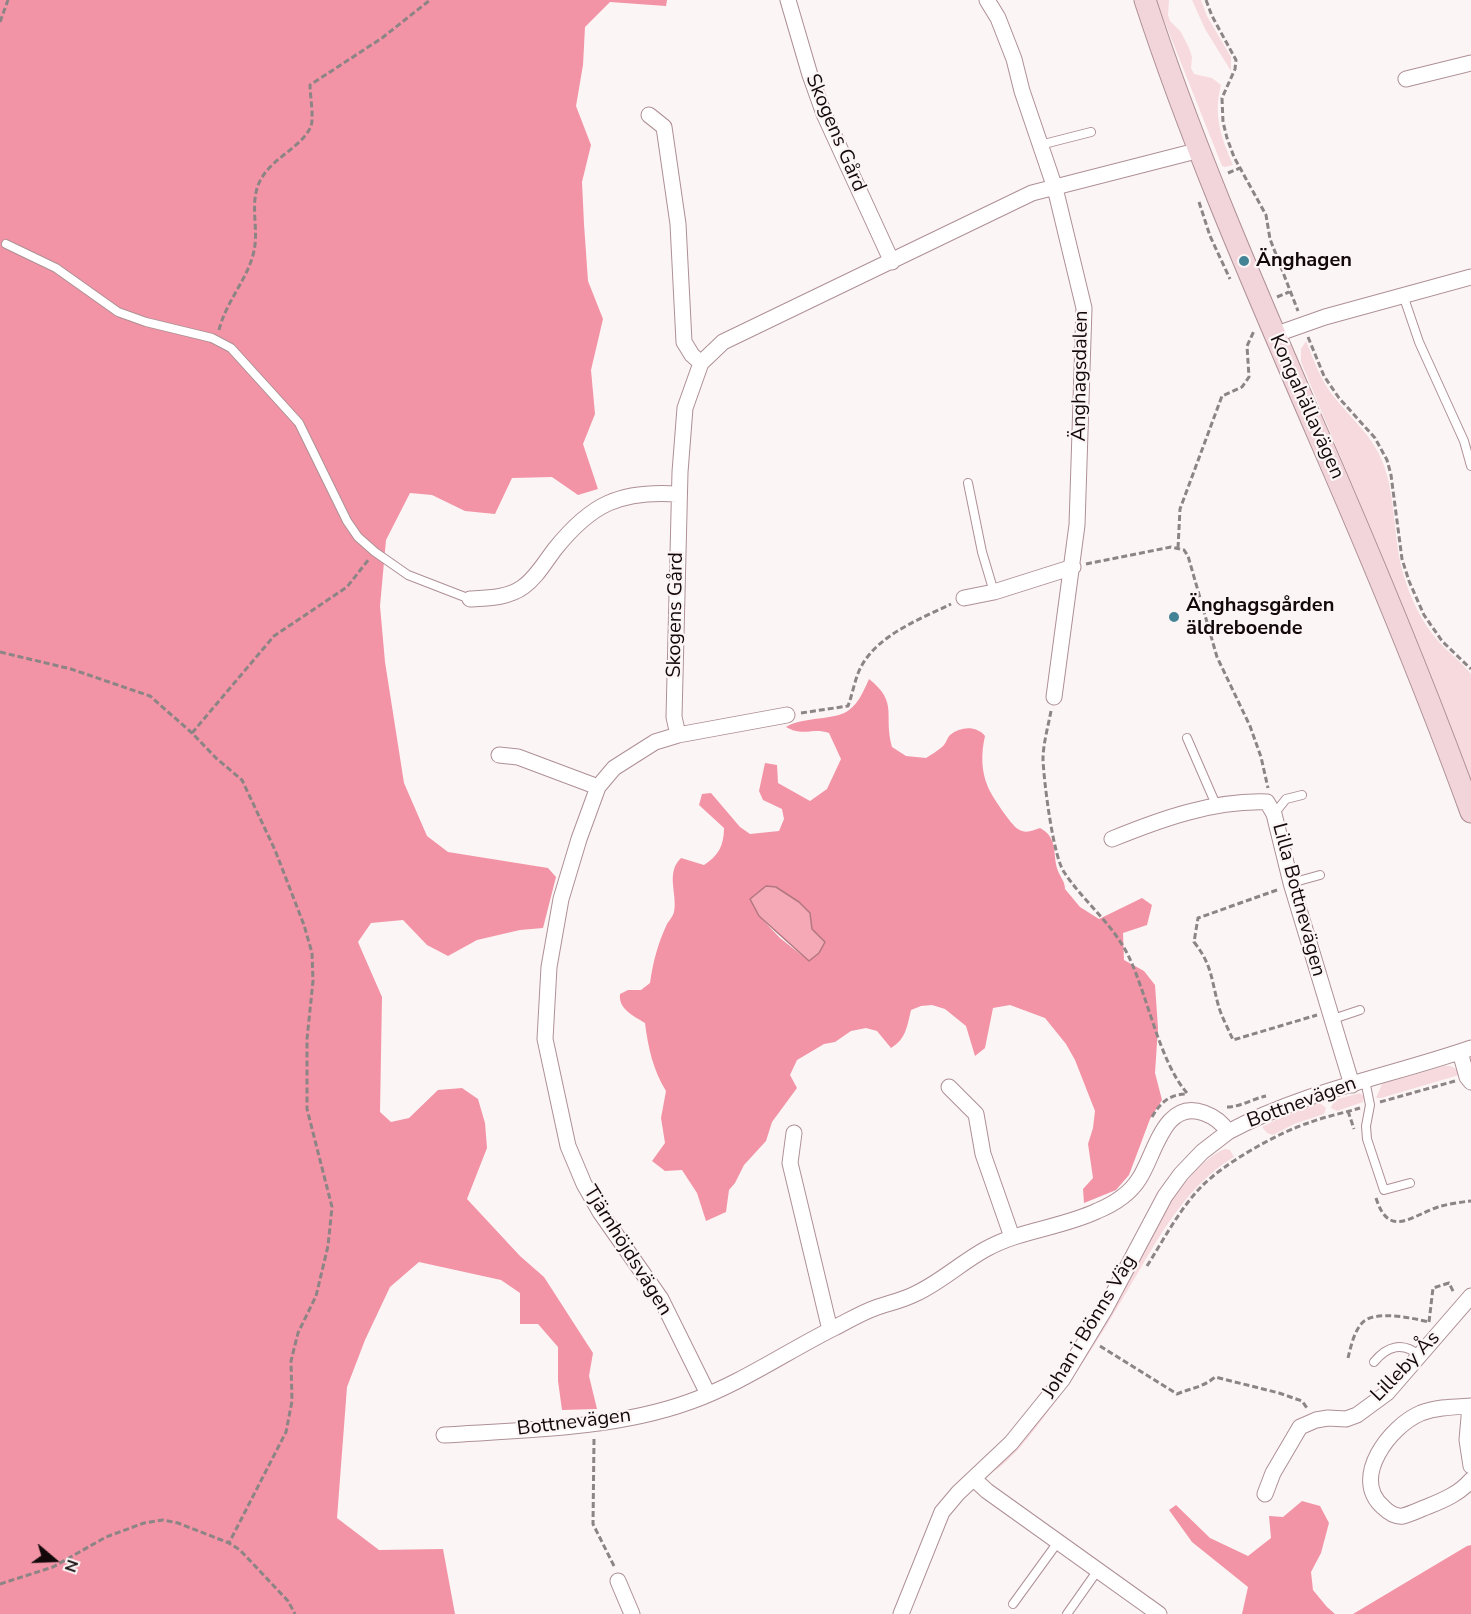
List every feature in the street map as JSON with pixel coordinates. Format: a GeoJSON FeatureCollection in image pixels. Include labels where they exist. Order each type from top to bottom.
{"type":"FeatureCollection","features":[{"type":"Feature","properties":{"kind":"street","name":"Skogens Gård"},"geometry":{"type":"LineString","coordinates":[[788,0],[824,114],[892,262]]}},
{"type":"Feature","properties":{"kind":"street"},"geometry":{"type":"LineString","coordinates":[[987,0],[998,18],[1014,59],[1022,91],[1055,188]]}},
{"type":"Feature","properties":{"kind":"street","name":"Kongahällavägen"},"geometry":{"type":"LineString","coordinates":[[1145,0],[1200,150],[1274,335],[1392,606],[1429,697],[1471,812]]}},
{"type":"Feature","properties":{"kind":"street"},"geometry":{"type":"LineString","coordinates":[[1406,79],[1471,63]]}},
{"type":"Feature","properties":{"kind":"street"},"geometry":{"type":"LineString","coordinates":[[649,115],[664,127],[678,224],[684,342],[692,355],[701,363]]}},
{"type":"Feature","properties":{"kind":"street","name":"Skogens Gård"},"geometry":{"type":"LineString","coordinates":[[678,735],[674,717],[678,494],[685,408],[701,363],[723,342],[1032,193],[1200,150]]}},
{"type":"Feature","properties":{"kind":"street","name":"Änghagsdalen"},"geometry":{"type":"LineString","coordinates":[[1054,697],[1073,567],[1078,500],[1084,308],[1055,188]]}},
{"type":"Feature","properties":{"kind":"street"},"geometry":{"type":"LineString","coordinates":[[1274,335],[1303,323],[1471,277]]}},
{"type":"Feature","properties":{"kind":"street"},"geometry":{"type":"LineString","coordinates":[[470,599],[494,598],[522,588],[531,580],[568,532],[591,511],[617,498],[661,493],[678,494]]}},
{"type":"Feature","properties":{"kind":"street"},"geometry":{"type":"LineString","coordinates":[[964,598],[1073,567]]}},
{"type":"Feature","properties":{"kind":"street","name":"Tjärnhöjdsvägen"},"geometry":{"type":"LineString","coordinates":[[708,1394],[661,1299],[600,1212],[584,1184],[568,1146],[545,1039],[549,966],[561,899],[598,787],[614,768],[655,742],[678,735],[787,715]]}},
{"type":"Feature","properties":{"kind":"street"},"geometry":{"type":"LineString","coordinates":[[499,755],[518,757],[598,787]]}},
{"type":"Feature","properties":{"kind":"street","name":"Lilla Bottnevägen"},"geometry":{"type":"LineString","coordinates":[[1112,839],[1163,819],[1217,807],[1255,802],[1271,808],[1291,884],[1331,1015],[1358,1082]]}},
{"type":"Feature","properties":{"kind":"street"},"geometry":{"type":"LineString","coordinates":[[1466,1050],[1469,1080]]}},
{"type":"Feature","properties":{"kind":"street","name":"Bottnevägen"},"geometry":{"type":"LineString","coordinates":[[444,1435],[615,1421],[688,1402],[708,1394],[872,1309],[917,1293],[986,1248],[1012,1237],[1089,1215],[1114,1204],[1139,1180],[1169,1121],[1178,1113],[1187,1110],[1198,1111],[1223,1123],[1228,1132],[1256,1117],[1304,1098],[1466,1050]]}},
{"type":"Feature","properties":{"kind":"street"},"geometry":{"type":"LineString","coordinates":[[949,1087],[976,1114],[983,1154],[1012,1237]]}},
{"type":"Feature","properties":{"kind":"street","name":"Johan i Bönns Väg"},"geometry":{"type":"LineString","coordinates":[[901,1614],[942,1512],[958,1493],[1011,1443],[1062,1380],[1105,1310],[1155,1214],[1181,1174],[1202,1152],[1228,1132]]}},
{"type":"Feature","properties":{"kind":"street"},"geometry":{"type":"LineString","coordinates":[[794,1133],[790,1163],[830,1330]]}},
{"type":"Feature","properties":{"kind":"street","name":"Lilleby Ås"},"geometry":{"type":"LineString","coordinates":[[1316,1420],[1346,1419],[1357,1415],[1387,1393],[1465,1299]]}},
{"type":"Feature","properties":{"kind":"street","name":"Lilleby Ås"},"geometry":{"type":"LineString","coordinates":[[1471,1466],[1467,1440],[1471,1406],[1440,1408],[1421,1413],[1394,1431],[1378,1454],[1372,1470],[1371,1485],[1373,1496],[1381,1506],[1391,1514],[1402,1516],[1452,1495],[1463,1489],[1471,1480]]}},
{"type":"Feature","properties":{"kind":"street"},"geometry":{"type":"LineString","coordinates":[[1264,1494],[1294,1434],[1300,1427],[1316,1420]]}},
{"type":"Feature","properties":{"kind":"street"},"geometry":{"type":"LineString","coordinates":[[974,1479],[1160,1614]]}},
{"type":"Feature","properties":{"kind":"street"},"geometry":{"type":"LineString","coordinates":[[618,1581],[632,1614]]}},
{"type":"Feature","properties":{"kind":"lane"},"geometry":{"type":"LineString","coordinates":[[1040,145],[1091,132]]}},
{"type":"Feature","properties":{"kind":"lane"},"geometry":{"type":"LineString","coordinates":[[6,244],[56,268],[118,312],[146,322],[217,340],[231,348],[299,423],[347,521],[358,537],[408,575],[470,599]]}},
{"type":"Feature","properties":{"kind":"lane"},"geometry":{"type":"LineString","coordinates":[[1403,295],[1419,342],[1464,441],[1471,466]]}},
{"type":"Feature","properties":{"kind":"lane"},"geometry":{"type":"LineString","coordinates":[[968,483],[982,552],[994,591]]}},
{"type":"Feature","properties":{"kind":"lane"},"geometry":{"type":"LineString","coordinates":[[1187,738],[1217,807]]}},
{"type":"Feature","properties":{"kind":"lane"},"geometry":{"type":"LineString","coordinates":[[1271,808],[1286,799],[1302,795]]}},
{"type":"Feature","properties":{"kind":"lane"},"geometry":{"type":"LineString","coordinates":[[1291,884],[1320,875]]}},
{"type":"Feature","properties":{"kind":"lane"},"geometry":{"type":"LineString","coordinates":[[1331,1015],[1360,1010]]}},
{"type":"Feature","properties":{"kind":"lane"},"geometry":{"type":"LineString","coordinates":[[1358,1082],[1370,1105],[1366,1126],[1367,1139],[1384,1190],[1410,1183]]}},
{"type":"Feature","properties":{"kind":"lane"},"geometry":{"type":"LineString","coordinates":[[1374,1362],[1389,1348],[1407,1349],[1420,1356]]}},
{"type":"Feature","properties":{"kind":"lane"},"geometry":{"type":"LineString","coordinates":[[1013,1604],[1058,1542]]}},
{"type":"Feature","properties":{"kind":"lane"},"geometry":{"type":"LineString","coordinates":[[1066,1614],[1098,1570]]}},
{"type":"Feature","properties":{"kind":"path"},"geometry":{"type":"LineString","coordinates":[[0,22],[8,0]]}},
{"type":"Feature","properties":{"kind":"path"},"geometry":{"type":"LineString","coordinates":[[217,340],[223,314],[253,256],[257,236],[254,202],[259,184],[268,168],[305,135],[312,124],[310,85],[381,38],[430,0]]}},
{"type":"Feature","properties":{"kind":"path"},"geometry":{"type":"LineString","coordinates":[[1206,0],[1236,60],[1235,69],[1222,98],[1222,122],[1234,157],[1266,215],[1270,240],[1324,376],[1339,398],[1375,438],[1387,460],[1402,559],[1424,615],[1442,641],[1471,669]]}},
{"type":"Feature","properties":{"kind":"path"},"geometry":{"type":"LineString","coordinates":[[1178,548],[1180,509],[1218,405],[1222,396],[1242,387],[1249,377],[1247,346],[1254,330],[1254,324]]}},
{"type":"Feature","properties":{"kind":"path"},"geometry":{"type":"LineString","coordinates":[[1073,567],[1171,547],[1184,550],[1188,556],[1218,657],[1250,726],[1271,808]]}},
{"type":"Feature","properties":{"kind":"path"},"geometry":{"type":"LineString","coordinates":[[192,733],[274,636],[347,587],[375,552]]}},
{"type":"Feature","properties":{"kind":"path"},"geometry":{"type":"LineString","coordinates":[[787,715],[848,706],[862,665],[884,640],[915,621],[964,598]]}},
{"type":"Feature","properties":{"kind":"path"},"geometry":{"type":"LineString","coordinates":[[0,652],[71,669],[150,696],[242,780],[275,850],[304,925],[312,953],[313,981],[307,1039],[308,1109],[332,1206],[328,1246],[316,1296],[298,1333],[291,1361],[292,1401],[286,1432],[229,1543]]}},
{"type":"Feature","properties":{"kind":"path"},"geometry":{"type":"LineString","coordinates":[[1054,697],[1043,760],[1059,865],[1128,954],[1169,1063],[1180,1085],[1188,1094]]}},
{"type":"Feature","properties":{"kind":"path"},"geometry":{"type":"LineString","coordinates":[[1291,884],[1198,918],[1194,942],[1211,970],[1218,1007],[1233,1040],[1331,1015]]}},
{"type":"Feature","properties":{"kind":"path"},"geometry":{"type":"LineString","coordinates":[[1146,1268],[1178,1215],[1202,1186],[1225,1168],[1276,1138],[1309,1122],[1469,1080]]}},
{"type":"Feature","properties":{"kind":"path"},"geometry":{"type":"LineString","coordinates":[[1389,1219],[1402,1222],[1438,1207],[1471,1201]]}},
{"type":"Feature","properties":{"kind":"path"},"geometry":{"type":"LineString","coordinates":[[1348,1358],[1358,1329],[1368,1319],[1384,1316],[1429,1322],[1433,1288],[1449,1283],[1465,1299]]}},
{"type":"Feature","properties":{"kind":"path"},"geometry":{"type":"LineString","coordinates":[[1095,1355],[1106,1337]]}},
{"type":"Feature","properties":{"kind":"path"},"geometry":{"type":"LineString","coordinates":[[1100,1346],[1177,1395],[1191,1388],[1206,1386],[1215,1377],[1302,1401],[1316,1420]]}},
{"type":"Feature","properties":{"kind":"path"},"geometry":{"type":"LineString","coordinates":[[595,1423],[593,1524],[615,1566],[618,1581]]}},
{"type":"Feature","properties":{"kind":"path"},"geometry":{"type":"LineString","coordinates":[[0,1584],[53,1567],[106,1537],[144,1523],[163,1520],[178,1522],[229,1543],[240,1550],[288,1602],[295,1614]]}},
{"type":"Feature","properties":{"kind":"shaded area"},"geometry":{"type":"Polygon","coordinates":[[[0,0],[667,0],[666,6],[610,2],[585,27],[583,65],[576,106],[591,145],[582,182],[588,281],[603,319],[591,370],[595,414],[583,444],[598,489],[578,495],[552,477],[512,478],[495,514],[465,511],[432,495],[410,493],[386,540],[380,606],[385,662],[404,783],[427,836],[448,852],[548,868],[556,877],[543,928],[520,930],[477,940],[448,956],[427,945],[403,920],[371,923],[358,942],[382,997],[380,1112],[391,1122],[409,1118],[438,1090],[462,1088],[478,1099],[485,1123],[487,1148],[467,1199],[520,1256],[544,1277],[593,1353],[589,1376],[597,1409],[562,1410],[558,1381],[558,1347],[538,1324],[520,1324],[520,1293],[501,1280],[419,1262],[390,1287],[365,1340],[347,1387],[337,1518],[379,1550],[443,1549],[455,1614],[0,1614],[0,0]]]}},
{"type":"Feature","properties":{"kind":"shaded area"},"geometry":{"type":"Polygon","coordinates":[[[1156,0],[1169,0],[1170,21],[1181,32],[1189,48],[1192,57],[1191,68],[1194,74],[1212,78],[1221,85],[1218,116],[1233,165],[1222,166],[1156,0]]]}},
{"type":"Feature","properties":{"kind":"shaded area"},"geometry":{"type":"Polygon","coordinates":[[[1192,0],[1201,0],[1207,16],[1231,57],[1231,71],[1205,29],[1192,0]]]}},
{"type":"Feature","properties":{"kind":"shaded area"},"geometry":{"type":"Polygon","coordinates":[[[1306,341],[1318,371],[1330,392],[1369,437],[1384,466],[1400,558],[1417,610],[1439,642],[1471,674],[1471,780],[1301,362],[1301,349],[1306,341]]]}},
{"type":"Feature","properties":{"kind":"shaded area"},"geometry":{"type":"Polygon","coordinates":[[[869,679],[878,687],[887,702],[892,747],[906,756],[926,758],[943,746],[950,735],[964,729],[978,730],[985,736],[982,755],[983,768],[990,791],[1006,816],[1018,829],[1026,832],[1040,828],[1050,837],[1054,847],[1056,865],[1065,889],[1080,907],[1099,919],[1142,898],[1152,905],[1147,925],[1123,933],[1124,960],[1144,971],[1155,985],[1158,1028],[1155,1073],[1162,1100],[1150,1119],[1129,1175],[1116,1190],[1084,1203],[1083,1189],[1093,1178],[1088,1144],[1095,1111],[1075,1060],[1066,1044],[1045,1018],[1010,1005],[993,1008],[985,1048],[975,1056],[966,1026],[945,1009],[932,1005],[911,1010],[903,1037],[891,1048],[877,1031],[866,1028],[851,1031],[835,1042],[824,1044],[797,1060],[790,1075],[797,1088],[772,1122],[766,1141],[744,1165],[729,1190],[726,1212],[706,1221],[697,1193],[682,1170],[665,1171],[652,1161],[665,1143],[661,1118],[666,1091],[652,1058],[645,1023],[624,1008],[620,994],[628,990],[641,990],[650,983],[658,945],[674,912],[673,877],[676,864],[681,858],[704,865],[713,858],[721,845],[724,828],[699,805],[702,794],[711,793],[740,827],[750,834],[779,831],[784,819],[782,809],[763,800],[759,791],[765,763],[777,765],[778,783],[810,801],[827,789],[841,759],[829,733],[803,732],[786,727],[801,721],[836,716],[849,710],[856,704],[869,679]],[[766,886],[759,916],[780,938],[809,961],[812,929],[810,913],[799,902],[777,887],[766,886]]]}},
{"type":"Feature","properties":{"kind":"shaded area"},"geometry":{"type":"Polygon","coordinates":[[[766,886],[776,887],[799,902],[810,913],[812,929],[825,942],[819,953],[809,961],[759,916],[750,899],[766,886]]]}},
{"type":"Feature","properties":{"kind":"shaded area"},"geometry":{"type":"Polygon","coordinates":[[[1451,1066],[1459,1071],[1459,1075],[1376,1098],[1382,1084],[1451,1066]]]}},
{"type":"Feature","properties":{"kind":"shaded area"},"geometry":{"type":"Polygon","coordinates":[[[1360,1093],[1364,1097],[1363,1102],[1337,1111],[1331,1108],[1334,1100],[1360,1093]]]}},
{"type":"Feature","properties":{"kind":"shaded area"},"geometry":{"type":"Polygon","coordinates":[[[1320,1103],[1326,1108],[1324,1114],[1294,1124],[1273,1135],[1267,1133],[1262,1127],[1289,1113],[1320,1103]]]}},
{"type":"Feature","properties":{"kind":"shaded area"},"geometry":{"type":"Polygon","coordinates":[[[1225,1149],[1230,1150],[1234,1157],[1215,1170],[1183,1204],[1156,1242],[1102,1333],[1082,1363],[1062,1392],[1018,1450],[991,1473],[1025,1438],[1081,1364],[1162,1214],[1198,1168],[1225,1149]]]}},
{"type":"Feature","properties":{"kind":"shaded area"},"geometry":{"type":"Polygon","coordinates":[[[1302,1501],[1320,1506],[1329,1523],[1321,1553],[1311,1572],[1313,1590],[1335,1614],[1242,1614],[1248,1587],[1192,1542],[1169,1510],[1176,1505],[1210,1538],[1248,1556],[1271,1538],[1269,1516],[1283,1517],[1302,1501]]]}},
{"type":"Feature","properties":{"kind":"shaded area"},"geometry":{"type":"Polygon","coordinates":[[[1471,1545],[1471,1614],[1353,1614],[1467,1546],[1471,1545]]]}},
{"type":"Feature","properties":{"kind":"place","name":"Änghagen"},"geometry":{"type":"Point","coordinates":[1244,261]}},
{"type":"Feature","properties":{"kind":"place","name":"Änghagsgården äldreboende"},"geometry":{"type":"Point","coordinates":[1174,617]}}]}
